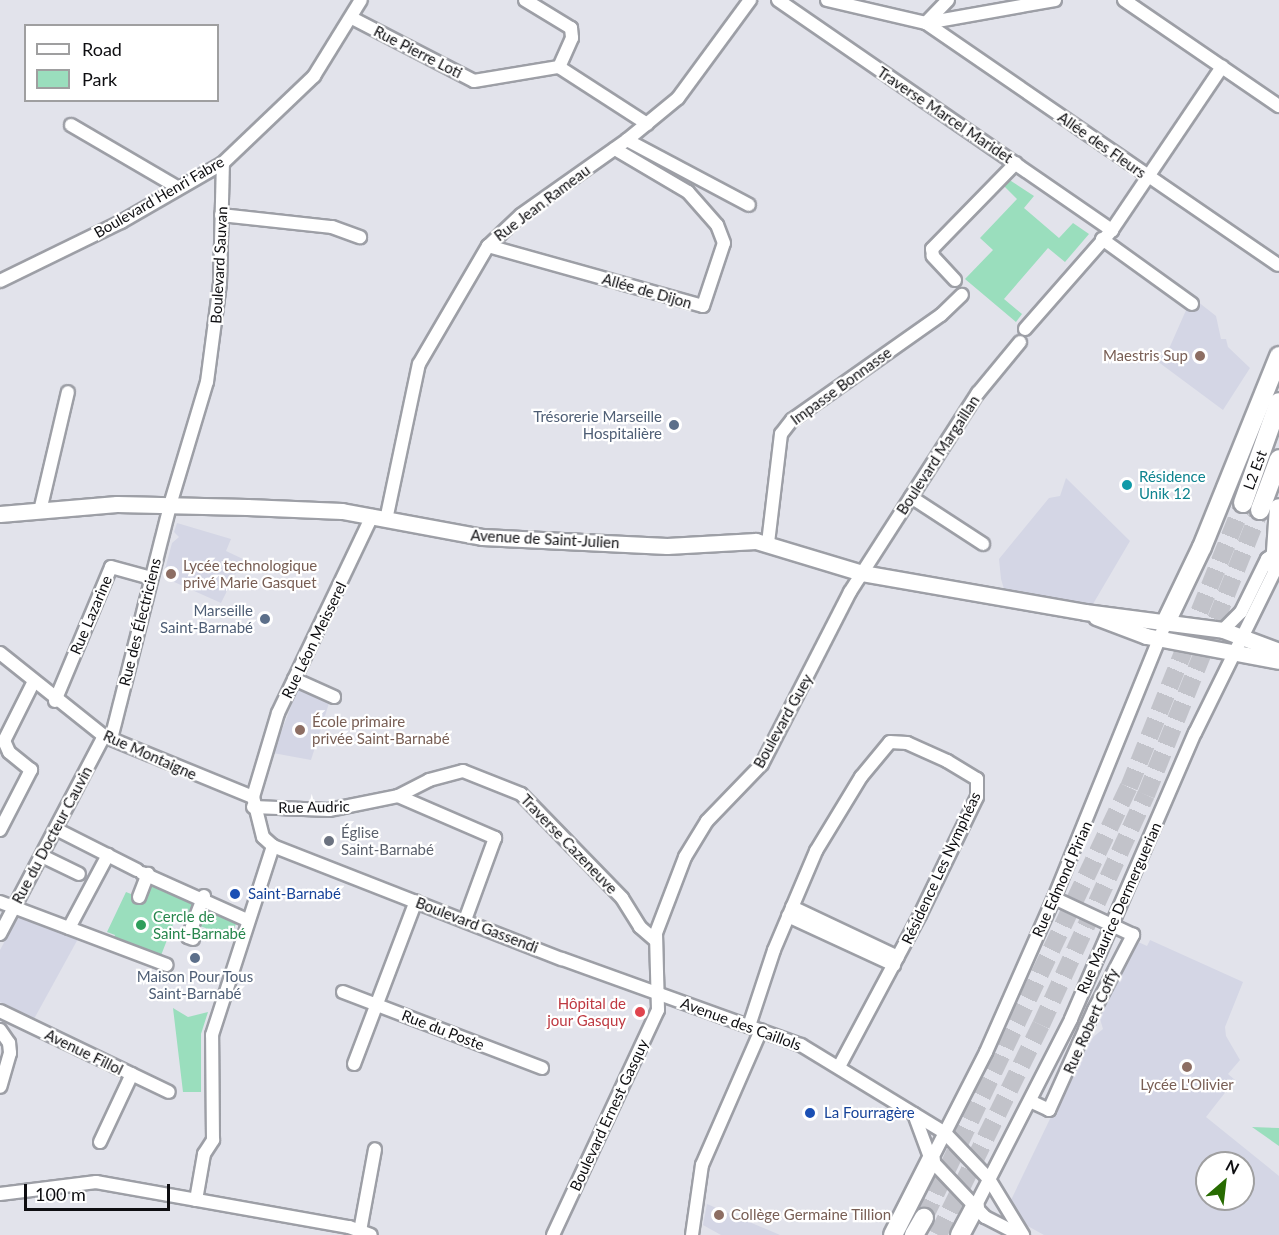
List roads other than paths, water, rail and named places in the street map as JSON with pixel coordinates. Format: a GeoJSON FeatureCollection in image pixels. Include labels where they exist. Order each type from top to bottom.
{"type":"FeatureCollection","features":[{"type":"Feature","properties":{"kind":"highway"},"geometry":{"type":"LineString","coordinates":[[1167,620],[1202,547],[1279,356]]}},
{"type":"Feature","properties":{"kind":"highway","name":"L2 Est"},"geometry":{"type":"LineString","coordinates":[[1279,402],[1252,507],[1279,459]]}},
{"type":"Feature","properties":{"kind":"highway"},"geometry":{"type":"LineString","coordinates":[[1278,557],[1275,523],[1279,508]]}},
{"type":"Feature","properties":{"kind":"highway"},"geometry":{"type":"LineString","coordinates":[[893,1235],[931,1160]]}},
{"type":"Feature","properties":{"kind":"highway"},"geometry":{"type":"LineString","coordinates":[[960,1235],[975,1207]]}},
{"type":"Feature","properties":{"kind":"highway"},"geometry":{"type":"LineString","coordinates":[[914,1235],[924,1218]]}},
{"type":"Feature","properties":{"kind":"main road","name":"Avenue de Saint-Julien"},"geometry":{"type":"LineString","coordinates":[[0,514],[117,504],[342,511],[482,537],[667,546],[756,541],[862,573],[1085,612],[1167,620],[1223,630],[1243,635],[1279,651]]}},
{"type":"Feature","properties":{"kind":"main road","name":"Avenue de Saint-Julien"},"geometry":{"type":"LineString","coordinates":[[1085,612],[1159,639],[1279,662]]}},
{"type":"Feature","properties":{"kind":"street","name":"Boulevard Henri Fabre"},"geometry":{"type":"LineString","coordinates":[[0,281],[121,222],[223,163],[257,128],[314,76],[352,18],[361,0]]}},
{"type":"Feature","properties":{"kind":"street"},"geometry":{"type":"LineString","coordinates":[[525,0],[571,28],[572,38],[559,68],[647,124]]}},
{"type":"Feature","properties":{"kind":"street","name":"Rue Jean Rameau"},"geometry":{"type":"LineString","coordinates":[[379,518],[419,364],[488,246],[521,215],[647,124],[696,78],[750,0]]}},
{"type":"Feature","properties":{"kind":"street"},"geometry":{"type":"LineString","coordinates":[[770,0],[778,0]]}},
{"type":"Feature","properties":{"kind":"street","name":"Traverse Marcel Maridet"},"geometry":{"type":"LineString","coordinates":[[778,0],[1112,230]]}},
{"type":"Feature","properties":{"kind":"street"},"geometry":{"type":"LineString","coordinates":[[827,0],[926,23],[1054,0]]}},
{"type":"Feature","properties":{"kind":"street"},"geometry":{"type":"LineString","coordinates":[[926,23],[948,0]]}},
{"type":"Feature","properties":{"kind":"street"},"geometry":{"type":"LineString","coordinates":[[1124,0],[1279,106]]}},
{"type":"Feature","properties":{"kind":"street","name":"Rue Pierre Loti"},"geometry":{"type":"LineString","coordinates":[[352,18],[474,81],[559,68]]}},
{"type":"Feature","properties":{"kind":"street","name":"Allée des Fleurs"},"geometry":{"type":"LineString","coordinates":[[926,23],[1278,265]]}},
{"type":"Feature","properties":{"kind":"street","name":"Boulevard Margaillan"},"geometry":{"type":"LineString","coordinates":[[862,573],[978,393],[1102,239],[1112,230],[1221,67]]}},
{"type":"Feature","properties":{"kind":"street"},"geometry":{"type":"LineString","coordinates":[[71,126],[177,188]]}},
{"type":"Feature","properties":{"kind":"street"},"geometry":{"type":"LineString","coordinates":[[627,140],[749,206]]}},
{"type":"Feature","properties":{"kind":"street","name":"Allée de Dijon"},"geometry":{"type":"LineString","coordinates":[[488,246],[703,306],[724,243],[717,225],[688,192],[615,149]]}},
{"type":"Feature","properties":{"kind":"street","name":"Boulevard Sauvan"},"geometry":{"type":"LineString","coordinates":[[170,505],[196,423],[212,357],[220,283],[223,163]]}},
{"type":"Feature","properties":{"kind":"street"},"geometry":{"type":"LineString","coordinates":[[955,280],[933,256],[932,249],[1016,163]]}},
{"type":"Feature","properties":{"kind":"street"},"geometry":{"type":"LineString","coordinates":[[221,215],[332,227],[360,237]]}},
{"type":"Feature","properties":{"kind":"street"},"geometry":{"type":"LineString","coordinates":[[1102,239],[1192,304]]}},
{"type":"Feature","properties":{"kind":"street","name":"Impasse Bonnasse"},"geometry":{"type":"LineString","coordinates":[[768,543],[781,434],[792,420],[941,315],[962,295]]}},
{"type":"Feature","properties":{"kind":"street"},"geometry":{"type":"LineString","coordinates":[[40,511],[68,392]]}},
{"type":"Feature","properties":{"kind":"street"},"geometry":{"type":"LineString","coordinates":[[911,497],[983,544]]}},
{"type":"Feature","properties":{"kind":"street","name":"Rue des Électriciens"},"geometry":{"type":"LineString","coordinates":[[107,738],[170,505]]}},
{"type":"Feature","properties":{"kind":"street","name":"Rue Léon Meisserel"},"geometry":{"type":"LineString","coordinates":[[253,802],[278,713],[379,518]]}},
{"type":"Feature","properties":{"kind":"street"},"geometry":{"type":"LineString","coordinates":[[1223,630],[1232,625],[1263,566],[1278,557]]}},
{"type":"Feature","properties":{"kind":"street","name":"Rue Maurice Dermerguerian"},"geometry":{"type":"LineString","coordinates":[[989,1179],[1030,1101],[1112,925],[1278,557]]}},
{"type":"Feature","properties":{"kind":"street","name":"Rue Lazarine"},"geometry":{"type":"LineString","coordinates":[[55,701],[111,567],[151,578]]}},
{"type":"Feature","properties":{"kind":"street","name":"Boulevard Guey"},"geometry":{"type":"LineString","coordinates":[[658,993],[656,941],[658,920],[685,857],[707,821],[762,764],[862,573]]}},
{"type":"Feature","properties":{"kind":"street","name":"Rue Edmond Pirian"},"geometry":{"type":"LineString","coordinates":[[945,1133],[986,1052],[1054,898],[1119,746],[1167,620]]}},
{"type":"Feature","properties":{"kind":"street","name":"Rue Montaigne"},"geometry":{"type":"LineString","coordinates":[[0,653],[55,701],[107,738],[253,802]]}},
{"type":"Feature","properties":{"kind":"street"},"geometry":{"type":"LineString","coordinates":[[294,680],[334,697]]}},
{"type":"Feature","properties":{"kind":"street"},"geometry":{"type":"LineString","coordinates":[[0,830],[31,770],[7,748],[5,738],[33,683]]}},
{"type":"Feature","properties":{"kind":"street","name":"Rue du Docteur Cauvin"},"geometry":{"type":"LineString","coordinates":[[0,934],[107,738]]}},
{"type":"Feature","properties":{"kind":"street","name":"Résidence Les Nymphéas"},"geometry":{"type":"LineString","coordinates":[[692,1235],[702,1165],[755,1028],[790,911],[833,820],[880,751],[897,741],[970,772],[980,787],[896,961],[838,1067]]}},
{"type":"Feature","properties":{"kind":"street"},"geometry":{"type":"LineString","coordinates":[[0,761],[7,748]]}},
{"type":"Feature","properties":{"kind":"street","name":"Traverse Cazeneuve"},"geometry":{"type":"LineString","coordinates":[[398,796],[429,780],[463,771],[521,794],[621,898],[640,927],[656,941]]}},
{"type":"Feature","properties":{"kind":"street"},"geometry":{"type":"LineString","coordinates":[[398,796],[495,838],[465,920]]}},
{"type":"Feature","properties":{"kind":"street","name":"Rue Audric"},"geometry":{"type":"LineString","coordinates":[[253,802],[329,810],[398,796]]}},
{"type":"Feature","properties":{"kind":"street"},"geometry":{"type":"LineString","coordinates":[[196,1200],[204,1154],[213,1140],[212,1035],[247,920],[273,846],[258,830],[253,802]]}},
{"type":"Feature","properties":{"kind":"street"},"geometry":{"type":"LineString","coordinates":[[56,829],[142,872],[247,920]]}},
{"type":"Feature","properties":{"kind":"street","name":"Boulevard Gassendi"},"geometry":{"type":"LineString","coordinates":[[273,846],[658,993]]}},
{"type":"Feature","properties":{"kind":"street"},"geometry":{"type":"LineString","coordinates":[[69,928],[108,855]]}},
{"type":"Feature","properties":{"kind":"street"},"geometry":{"type":"LineString","coordinates":[[42,856],[79,874]]}},
{"type":"Feature","properties":{"kind":"street"},"geometry":{"type":"LineString","coordinates":[[139,897],[142,872]]}},
{"type":"Feature","properties":{"kind":"street"},"geometry":{"type":"LineString","coordinates":[[193,939],[188,937],[203,898]]}},
{"type":"Feature","properties":{"kind":"street","name":"Rue Robert Coffy"},"geometry":{"type":"LineString","coordinates":[[1030,1101],[1049,1110],[1094,1010],[1133,935],[1054,898]]}},
{"type":"Feature","properties":{"kind":"street"},"geometry":{"type":"LineString","coordinates":[[354,1064],[416,901]]}},
{"type":"Feature","properties":{"kind":"street"},"geometry":{"type":"LineString","coordinates":[[0,902],[167,965]]}},
{"type":"Feature","properties":{"kind":"street"},"geometry":{"type":"LineString","coordinates":[[790,911],[896,961]]}},
{"type":"Feature","properties":{"kind":"street","name":"Rue du Poste"},"geometry":{"type":"LineString","coordinates":[[343,992],[542,1068]]}},
{"type":"Feature","properties":{"kind":"street","name":"Avenue des Caillols"},"geometry":{"type":"LineString","coordinates":[[658,993],[801,1045],[945,1133],[989,1179],[1021,1235]]}},
{"type":"Feature","properties":{"kind":"street","name":"Boulevard Ernest Gasquy"},"geometry":{"type":"LineString","coordinates":[[553,1235],[655,1017],[658,993]]}},
{"type":"Feature","properties":{"kind":"street","name":"Avenue Fillol"},"geometry":{"type":"LineString","coordinates":[[0,1011],[169,1092]]}},
{"type":"Feature","properties":{"kind":"street"},"geometry":{"type":"LineString","coordinates":[[0,1030],[9,1043],[10,1053],[0,1088]]}},
{"type":"Feature","properties":{"kind":"street"},"geometry":{"type":"LineString","coordinates":[[100,1142],[132,1074]]}},
{"type":"Feature","properties":{"kind":"street","name":"Avenue des Caillols"},"geometry":{"type":"LineString","coordinates":[[914,1114],[931,1160],[975,1207],[1021,1235]]}},
{"type":"Feature","properties":{"kind":"street"},"geometry":{"type":"LineString","coordinates":[[931,1160],[945,1133]]}},
{"type":"Feature","properties":{"kind":"street"},"geometry":{"type":"LineString","coordinates":[[0,1194],[96,1182],[365,1233],[375,1149]]}},
{"type":"Feature","properties":{"kind":"street"},"geometry":{"type":"LineString","coordinates":[[975,1207],[989,1179]]}},
{"type":"Feature","properties":{"kind":"tunnel"},"geometry":{"type":"LineString","coordinates":[[924,1218],[1129,787],[1243,503]]}},
{"type":"Feature","properties":{"kind":"tunnel"},"geometry":{"type":"LineString","coordinates":[[938,1235],[1041,1025],[1146,795],[1260,510]]}},
{"type":"Feature","properties":{"kind":"place","name":"Maestris Sup"},"geometry":{"type":"Point","coordinates":[1200,356]}},
{"type":"Feature","properties":{"kind":"place","name":"Trésorerie Marseille Hospitalière"},"geometry":{"type":"Point","coordinates":[674,425]}},
{"type":"Feature","properties":{"kind":"place","name":"Résidence Unik 12"},"geometry":{"type":"Point","coordinates":[1127,485]}},
{"type":"Feature","properties":{"kind":"place","name":"Lycée technologique privé Marie Gasquet"},"geometry":{"type":"Point","coordinates":[171,574]}},
{"type":"Feature","properties":{"kind":"place","name":"Marseille Saint-Barnabé"},"geometry":{"type":"Point","coordinates":[265,619]}},
{"type":"Feature","properties":{"kind":"place","name":"École primaire privée Saint-Barnabé"},"geometry":{"type":"Point","coordinates":[300,730]}},
{"type":"Feature","properties":{"kind":"place","name":"Église Saint-Barnabé"},"geometry":{"type":"Point","coordinates":[329,841]}},
{"type":"Feature","properties":{"kind":"place","name":"Saint-Barnabé"},"geometry":{"type":"Point","coordinates":[235,894]}},
{"type":"Feature","properties":{"kind":"place","name":"Cercle de Saint-Barnabé"},"geometry":{"type":"Point","coordinates":[141,925]}},
{"type":"Feature","properties":{"kind":"place","name":"Maison Pour Tous Saint-Barnabé"},"geometry":{"type":"Point","coordinates":[195,958]}},
{"type":"Feature","properties":{"kind":"place","name":"Hôpital de jour Gasquy"},"geometry":{"type":"Point","coordinates":[640,1012]}},
{"type":"Feature","properties":{"kind":"place","name":"Lycée L'Olivier"},"geometry":{"type":"Point","coordinates":[1187,1067]}},
{"type":"Feature","properties":{"kind":"place","name":"La Fourragère"},"geometry":{"type":"Point","coordinates":[810,1113]}},
{"type":"Feature","properties":{"kind":"place","name":"Collège Germaine Tillion"},"geometry":{"type":"Point","coordinates":[719,1215]}}]}
